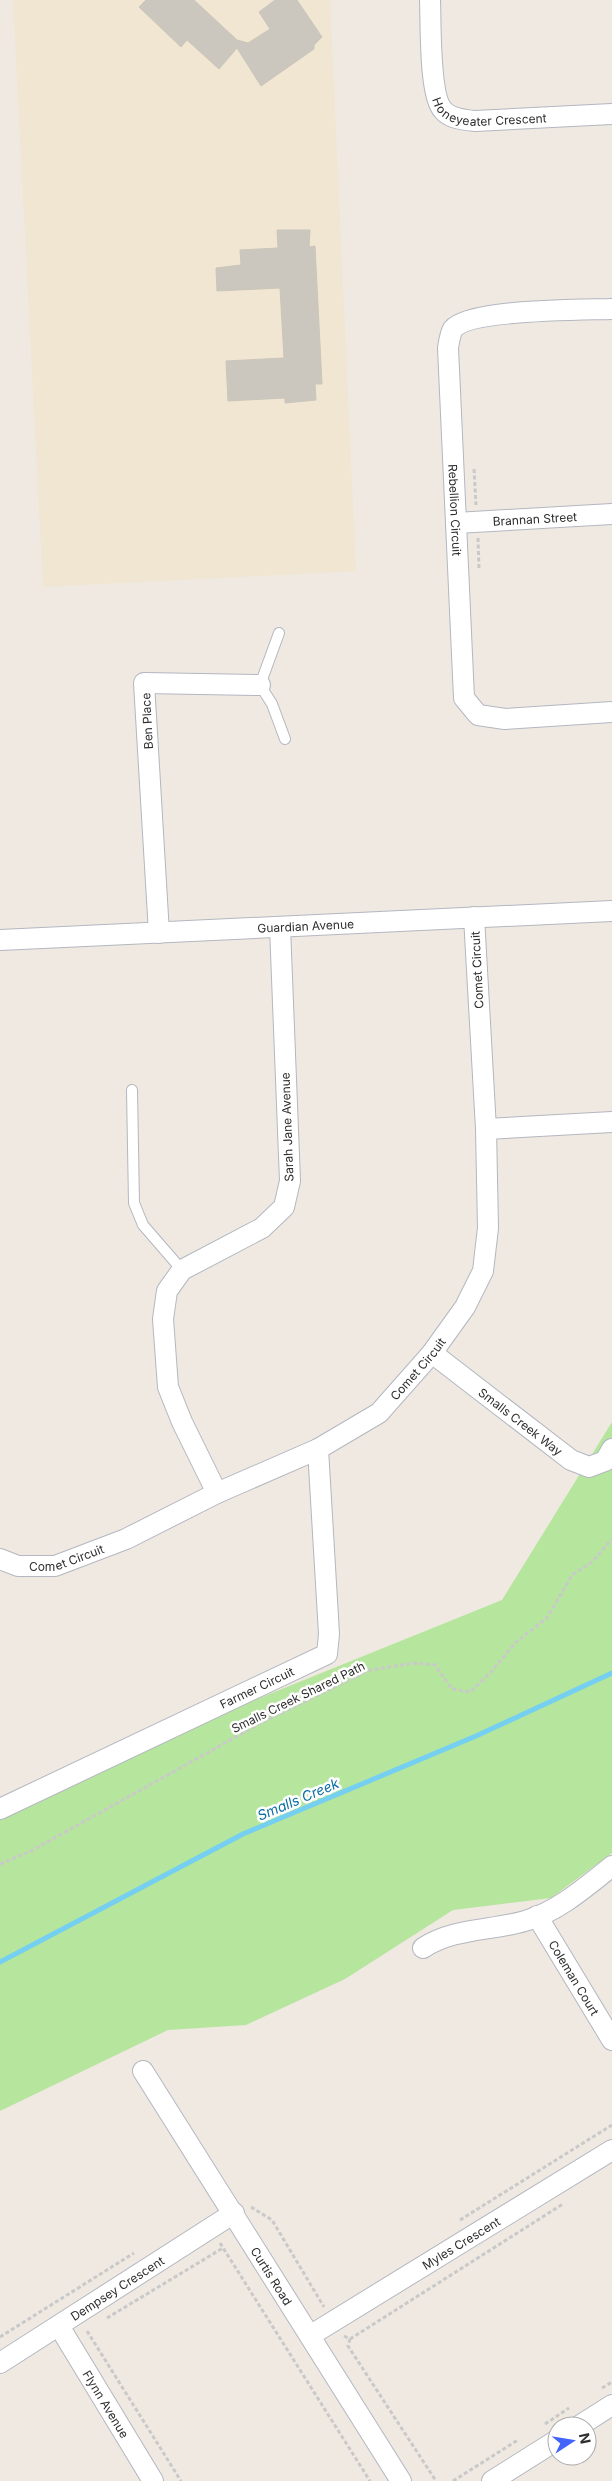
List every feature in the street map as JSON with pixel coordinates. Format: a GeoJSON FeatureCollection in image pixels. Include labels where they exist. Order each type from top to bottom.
{"type":"FeatureCollection","features":[{"type":"Feature","properties":{"kind":"street","name":"Honeyeater Crescent"},"geometry":{"type":"LineString","coordinates":[[430,0],[435,93],[443,110],[458,119],[475,121],[612,114]]}},
{"type":"Feature","properties":{"kind":"street","name":"Rebellion Circuit"},"geometry":{"type":"LineString","coordinates":[[612,309],[489,315],[465,321],[453,330],[448,348],[464,698],[478,715],[505,719],[612,712]]}},
{"type":"Feature","properties":{"kind":"street","name":"Brannan Street"},"geometry":{"type":"LineString","coordinates":[[456,523],[479,532],[612,514]]}},
{"type":"Feature","properties":{"kind":"street","name":"Ben Place"},"geometry":{"type":"LineString","coordinates":[[159,933],[144,682],[260,685]]}},
{"type":"Feature","properties":{"kind":"street","name":"Guardian Avenue"},"geometry":{"type":"LineString","coordinates":[[0,940],[612,911]]}},
{"type":"Feature","properties":{"kind":"street","name":"Comet Circuit"},"geometry":{"type":"LineString","coordinates":[[0,1559],[18,1566],[55,1566],[126,1540],[217,1493],[318,1449],[379,1413],[432,1353],[465,1307],[483,1271],[488,1228],[486,1129],[474,917]]}},
{"type":"Feature","properties":{"kind":"street","name":"Sarah Jane Avenue"},"geometry":{"type":"LineString","coordinates":[[217,1493],[182,1422],[168,1387],[163,1319],[167,1291],[182,1270],[262,1228],[284,1207],[290,1182],[280,927]]}},
{"type":"Feature","properties":{"kind":"street"},"geometry":{"type":"LineString","coordinates":[[486,1129],[612,1122]]}},
{"type":"Feature","properties":{"kind":"street","name":"Smalls Creek Way"},"geometry":{"type":"LineString","coordinates":[[432,1353],[571,1460],[589,1467],[605,1461],[612,1449]]}},
{"type":"Feature","properties":{"kind":"street","name":"Farmer Circuit"},"geometry":{"type":"LineString","coordinates":[[0,1810],[327,1654],[329,1634],[318,1449]]}},
{"type":"Feature","properties":{"kind":"street"},"geometry":{"type":"LineString","coordinates":[[423,1948],[435,1940],[452,1935],[524,1921],[537,1916],[584,1889],[612,1866]]}},
{"type":"Feature","properties":{"kind":"street","name":"Coleman Court"},"geometry":{"type":"LineString","coordinates":[[537,1916],[612,2040]]}},
{"type":"Feature","properties":{"kind":"street","name":"Curtis Road"},"geometry":{"type":"LineString","coordinates":[[143,2071],[311,2335],[401,2481]]}},
{"type":"Feature","properties":{"kind":"street","name":"Myles Crescent"},"geometry":{"type":"LineString","coordinates":[[311,2335],[612,2150]]}},
{"type":"Feature","properties":{"kind":"street","name":"Dempsey Crescent"},"geometry":{"type":"LineString","coordinates":[[0,2363],[64,2334],[210,2228],[234,2213]]}},
{"type":"Feature","properties":{"kind":"street","name":"Flynn Avenue"},"geometry":{"type":"LineString","coordinates":[[64,2334],[153,2481]]}},
{"type":"Feature","properties":{"kind":"street"},"geometry":{"type":"LineString","coordinates":[[596,2416],[612,2406]]}},
{"type":"Feature","properties":{"kind":"street"},"geometry":{"type":"LineString","coordinates":[[492,2481],[547,2446]]}},
{"type":"Feature","properties":{"kind":"lane"},"geometry":{"type":"LineString","coordinates":[[279,633],[260,685],[272,704],[285,738]]}},
{"type":"Feature","properties":{"kind":"lane"},"geometry":{"type":"LineString","coordinates":[[132,1090],[134,1203],[143,1225],[182,1270]]}},
{"type":"Feature","properties":{"kind":"path"},"geometry":{"type":"LineString","coordinates":[[474,464],[479,532],[479,578]]}},
{"type":"Feature","properties":{"kind":"path","name":"Smalls Creek Shared Path"},"geometry":{"type":"LineString","coordinates":[[0,1864],[31,1851],[259,1724],[370,1670],[415,1663],[435,1665],[452,1689],[470,1692],[491,1672],[516,1642],[547,1618],[572,1575],[592,1562],[612,1539]]}},
{"type":"Feature","properties":{"kind":"path"},"geometry":{"type":"LineString","coordinates":[[350,2339],[570,2200]]}},
{"type":"Feature","properties":{"kind":"path"},"geometry":{"type":"LineString","coordinates":[[210,2228],[370,2481]]}},
{"type":"Feature","properties":{"kind":"path"},"geometry":{"type":"LineString","coordinates":[[104,2320],[223,2248]]}},
{"type":"Feature","properties":{"kind":"path"},"geometry":{"type":"LineString","coordinates":[[0,2337],[138,2250]]}},
{"type":"Feature","properties":{"kind":"path"},"geometry":{"type":"LineString","coordinates":[[64,2334],[87,2331],[96,2326]]}},
{"type":"Feature","properties":{"kind":"path"},"geometry":{"type":"LineString","coordinates":[[87,2331],[181,2481]]}},
{"type":"Feature","properties":{"kind":"shaded area"},"geometry":{"type":"Polygon","coordinates":[[[13,0],[330,0],[356,571],[43,587],[13,0]]]}},
{"type":"Feature","properties":{"kind":"green space"},"geometry":{"type":"Polygon","coordinates":[[[612,1422],[612,1853],[551,1898],[453,1910],[345,1979],[246,2025],[168,2030],[0,2111],[0,1803],[502,1600],[612,1422]]]}},
{"type":"Feature","properties":{"kind":"building"},"geometry":{"type":"Polygon","coordinates":[[[146,0],[194,0],[237,40],[248,43],[270,29],[259,12],[275,0],[297,0],[322,37],[314,45],[314,49],[261,86],[237,48],[219,69],[187,40],[181,47],[139,7],[146,0]]]}},
{"type":"Feature","properties":{"kind":"building"},"geometry":{"type":"Polygon","coordinates":[[[277,230],[310,230],[309,247],[315,246],[322,384],[315,384],[316,400],[285,403],[285,398],[228,401],[226,361],[284,358],[280,288],[217,291],[216,268],[241,265],[240,250],[278,248],[277,230]]]}},
{"type":"Feature","properties":{"kind":"waterway","name":"Smalls Creek"},"geometry":{"type":"LineString","coordinates":[[0,1962],[243,1834],[476,1736],[612,1673]]}}]}
